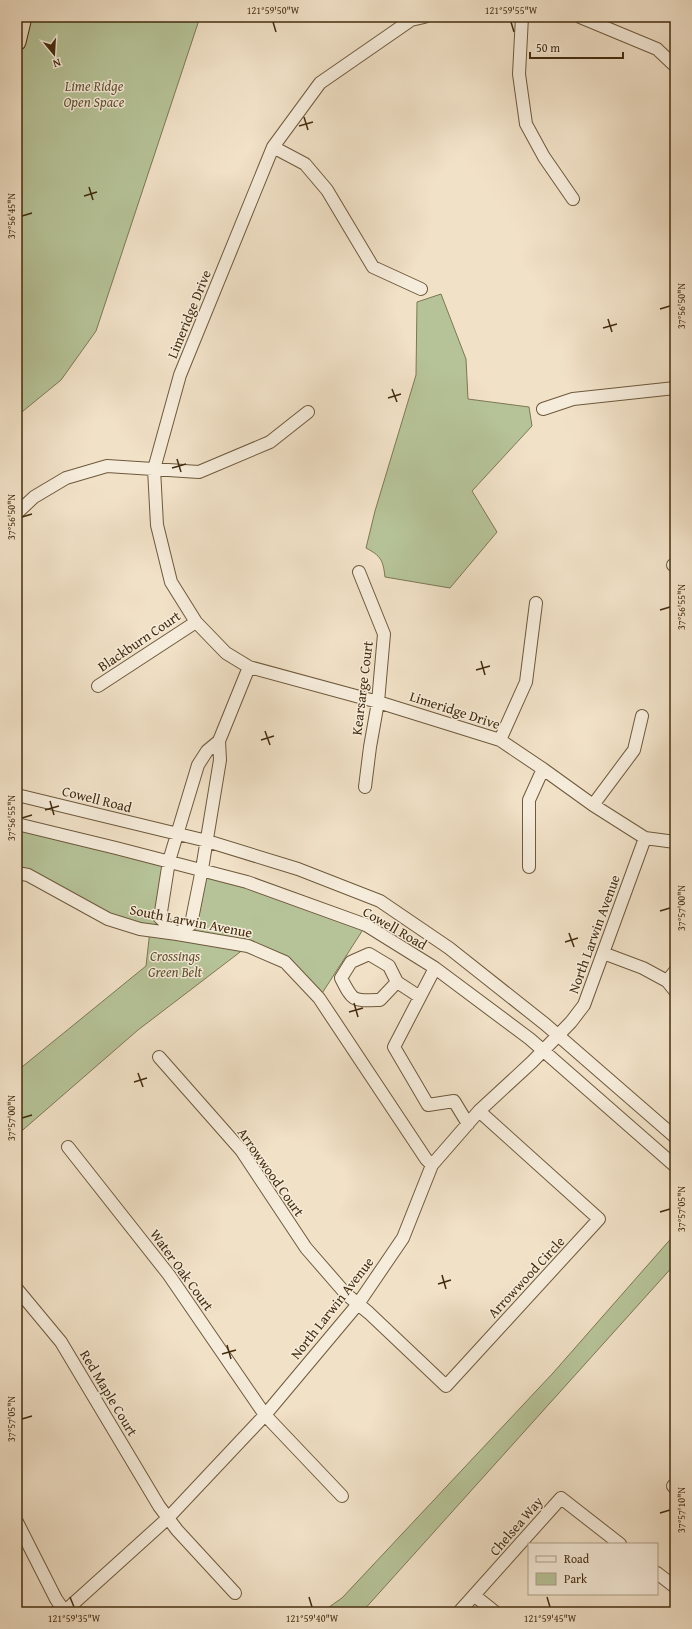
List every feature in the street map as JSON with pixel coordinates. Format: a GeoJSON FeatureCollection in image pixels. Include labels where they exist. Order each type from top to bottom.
{"type":"FeatureCollection","features":[{"type":"Feature","properties":{"kind":"highway"},"geometry":{"type":"LineString","coordinates":[[17,42],[23,17]]}},
{"type":"Feature","properties":{"kind":"street","name":"Limeridge Drive"},"geometry":{"type":"LineString","coordinates":[[424,17],[410,18],[320,83],[273,147],[180,375],[154,469],[157,525],[171,582],[196,622],[226,653],[249,666],[378,702],[500,740],[593,805],[645,838],[675,842]]}},
{"type":"Feature","properties":{"kind":"street"},"geometry":{"type":"LineString","coordinates":[[522,17],[519,74],[526,124],[544,157],[573,199]]}},
{"type":"Feature","properties":{"kind":"street"},"geometry":{"type":"LineString","coordinates":[[580,17],[657,50],[675,66]]}},
{"type":"Feature","properties":{"kind":"street"},"geometry":{"type":"LineString","coordinates":[[273,147],[305,164],[327,190],[372,267],[421,289]]}},
{"type":"Feature","properties":{"kind":"street"},"geometry":{"type":"LineString","coordinates":[[543,409],[573,399],[675,388]]}},
{"type":"Feature","properties":{"kind":"street"},"geometry":{"type":"LineString","coordinates":[[17,513],[34,497],[66,478],[107,466],[199,472],[270,442],[308,412]]}},
{"type":"Feature","properties":{"kind":"street","name":"Kearsarge Court"},"geometry":{"type":"LineString","coordinates":[[359,572],[384,634],[378,702],[365,787]]}},
{"type":"Feature","properties":{"kind":"street"},"geometry":{"type":"LineString","coordinates":[[500,740],[526,682],[536,603]]}},
{"type":"Feature","properties":{"kind":"street","name":"Blackburn Court"},"geometry":{"type":"LineString","coordinates":[[98,686],[196,622]]}},
{"type":"Feature","properties":{"kind":"street"},"geometry":{"type":"LineString","coordinates":[[219,741],[207,751],[198,765],[169,861],[160,918],[177,934],[191,924],[207,842],[220,760],[219,741],[249,666]]}},
{"type":"Feature","properties":{"kind":"street"},"geometry":{"type":"LineString","coordinates":[[593,805],[634,750],[642,716]]}},
{"type":"Feature","properties":{"kind":"street"},"geometry":{"type":"LineString","coordinates":[[529,867],[529,800],[543,769]]}},
{"type":"Feature","properties":{"kind":"street","name":"Cowell Road"},"geometry":{"type":"LineString","coordinates":[[17,795],[207,842],[298,869],[380,901],[449,948],[558,1035],[675,1137]]}},
{"type":"Feature","properties":{"kind":"street","name":"Cowell Road"},"geometry":{"type":"LineString","coordinates":[[17,824],[202,869],[247,882],[366,925],[435,968],[543,1050],[675,1166]]}},
{"type":"Feature","properties":{"kind":"street","name":"North Larwin Avenue"},"geometry":{"type":"LineString","coordinates":[[64,1612],[168,1518],[265,1415],[358,1304],[403,1238],[432,1165],[479,1111],[558,1035],[584,1005],[645,838]]}},
{"type":"Feature","properties":{"kind":"street","name":"South Larwin Avenue"},"geometry":{"type":"LineString","coordinates":[[17,873],[28,876],[108,919],[140,929],[248,946],[285,962],[319,998],[426,1159],[432,1165]]}},
{"type":"Feature","properties":{"kind":"street"},"geometry":{"type":"LineString","coordinates":[[603,953],[643,968],[667,981],[675,991]]}},
{"type":"Feature","properties":{"kind":"street"},"geometry":{"type":"LineString","coordinates":[[397,982],[380,1000],[358,1001],[350,995],[341,978],[351,962],[369,954],[389,966],[397,982],[420,996]]}},
{"type":"Feature","properties":{"kind":"street"},"geometry":{"type":"LineString","coordinates":[[435,968],[394,1047],[428,1105],[454,1101],[468,1124]]}},
{"type":"Feature","properties":{"kind":"street"},"geometry":{"type":"LineString","coordinates":[[667,981],[675,971]]}},
{"type":"Feature","properties":{"kind":"street","name":"Arrowwood Court"},"geometry":{"type":"LineString","coordinates":[[159,1057],[241,1150],[306,1248],[346,1294],[358,1304]]}},
{"type":"Feature","properties":{"kind":"street","name":"Arrowwood Circle"},"geometry":{"type":"LineString","coordinates":[[358,1304],[446,1386],[599,1219],[479,1111]]}},
{"type":"Feature","properties":{"kind":"street","name":"Water Oak Court"},"geometry":{"type":"LineString","coordinates":[[68,1147],[169,1275],[265,1415],[342,1496]]}},
{"type":"Feature","properties":{"kind":"street","name":"Red Maple Court"},"geometry":{"type":"LineString","coordinates":[[17,1289],[61,1342],[159,1506],[234,1593]]}},
{"type":"Feature","properties":{"kind":"street"},"geometry":{"type":"LineString","coordinates":[[675,1484],[673,1486],[675,1488]]}},
{"type":"Feature","properties":{"kind":"street","name":"Chelsea Way"},"geometry":{"type":"LineString","coordinates":[[459,1612],[475,1596],[561,1498],[619,1543]]}},
{"type":"Feature","properties":{"kind":"street"},"geometry":{"type":"LineString","coordinates":[[17,1522],[64,1612]]}},
{"type":"Feature","properties":{"kind":"street"},"geometry":{"type":"LineString","coordinates":[[658,1574],[675,1587]]}},
{"type":"Feature","properties":{"kind":"street"},"geometry":{"type":"LineString","coordinates":[[475,1596],[495,1612]]}},
{"type":"Feature","properties":{"kind":"green space","name":"Lime Ridge Open Space"},"geometry":{"type":"Polygon","coordinates":[[[23,17],[200,17],[96,331],[61,380],[17,416],[17,42],[23,17]]]}},
{"type":"Feature","properties":{"kind":"green space"},"geometry":{"type":"Polygon","coordinates":[[[441,294],[466,359],[468,399],[529,407],[532,426],[472,491],[497,532],[450,588],[385,577],[382,562],[378,556],[366,548],[375,511],[416,375],[417,302],[441,294]]]}},
{"type":"Feature","properties":{"kind":"green space","name":"Crossings Green Belt"},"geometry":{"type":"Polygon","coordinates":[[[17,824],[169,861],[160,918],[177,934],[191,924],[202,869],[366,925],[319,998],[285,962],[248,946],[138,1030],[17,1135],[17,1071],[146,966],[150,930],[140,929],[17,873],[17,824]]]}},
{"type":"Feature","properties":{"kind":"green space"},"geometry":{"type":"Polygon","coordinates":[[[675,1234],[675,1264],[362,1612],[322,1612],[342,1598],[553,1373],[675,1234]]]}}]}
